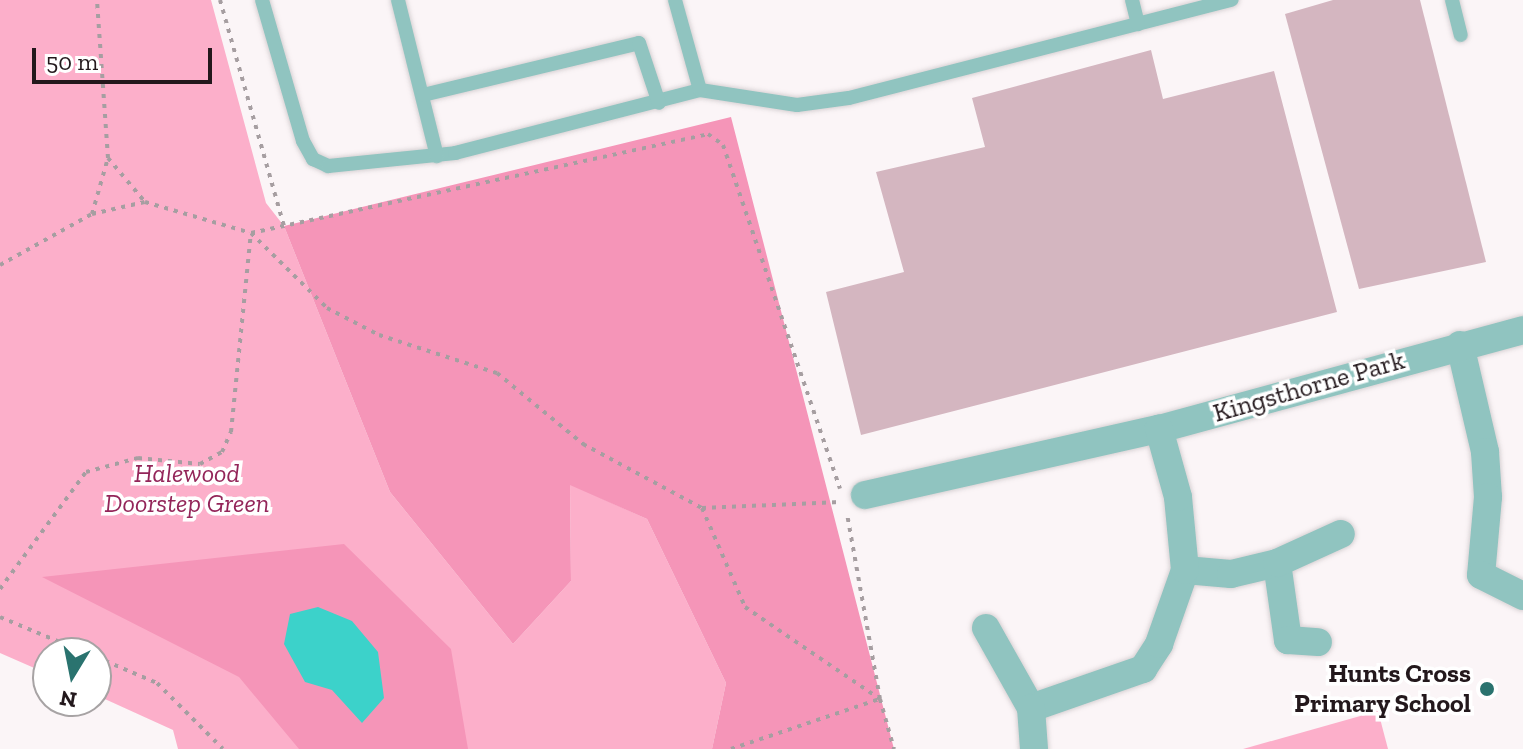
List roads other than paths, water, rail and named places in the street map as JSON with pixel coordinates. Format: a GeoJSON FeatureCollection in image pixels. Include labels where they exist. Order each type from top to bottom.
{"type":"FeatureCollection","features":[{"type":"Feature","properties":{"kind":"street","name":"Kingsthorne Park"},"geometry":{"type":"LineString","coordinates":[[855,499],[1159,429],[1523,330]]}},
{"type":"Feature","properties":{"kind":"street"},"geometry":{"type":"LineString","coordinates":[[1460,345],[1485,452],[1488,497],[1481,575],[1523,596]]}},
{"type":"Feature","properties":{"kind":"street"},"geometry":{"type":"LineString","coordinates":[[1031,708],[1143,669],[1159,644],[1185,570],[1178,497],[1159,429]]}},
{"type":"Feature","properties":{"kind":"street"},"geometry":{"type":"LineString","coordinates":[[1185,570],[1231,574],[1277,563],[1341,534]]}},
{"type":"Feature","properties":{"kind":"street"},"geometry":{"type":"LineString","coordinates":[[1277,563],[1288,640],[1318,642]]}},
{"type":"Feature","properties":{"kind":"street"},"geometry":{"type":"LineString","coordinates":[[986,628],[1031,708],[1034,749]]}},
{"type":"Feature","properties":{"kind":"lane"},"geometry":{"type":"LineString","coordinates":[[262,0],[303,141],[313,159],[328,166],[437,156],[659,103],[700,90],[797,105],[836,100],[1232,0]]}},
{"type":"Feature","properties":{"kind":"lane"},"geometry":{"type":"LineString","coordinates":[[398,0],[437,156]]}},
{"type":"Feature","properties":{"kind":"lane"},"geometry":{"type":"LineString","coordinates":[[1132,0],[1138,24]]}},
{"type":"Feature","properties":{"kind":"lane"},"geometry":{"type":"LineString","coordinates":[[1452,0],[1461,35]]}},
{"type":"Feature","properties":{"kind":"lane"},"geometry":{"type":"LineString","coordinates":[[672,3],[700,90]]}},
{"type":"Feature","properties":{"kind":"lane"},"geometry":{"type":"LineString","coordinates":[[423,95],[639,43],[659,103]]}},
{"type":"Feature","properties":{"kind":"water"},"geometry":{"type":"Polygon","coordinates":[[[318,607],[352,621],[378,652],[384,698],[362,723],[332,690],[305,682],[284,644],[290,614],[318,607]]]}},
{"type":"Feature","properties":{"kind":"place","name":"Hunts Cross Primary School"},"geometry":{"type":"Point","coordinates":[1487,689]}},
{"type":"Feature","properties":{"kind":"park label","name":"Halewood Doorstep Green"},"geometry":{"type":"Point","coordinates":[187,489]}}]}
